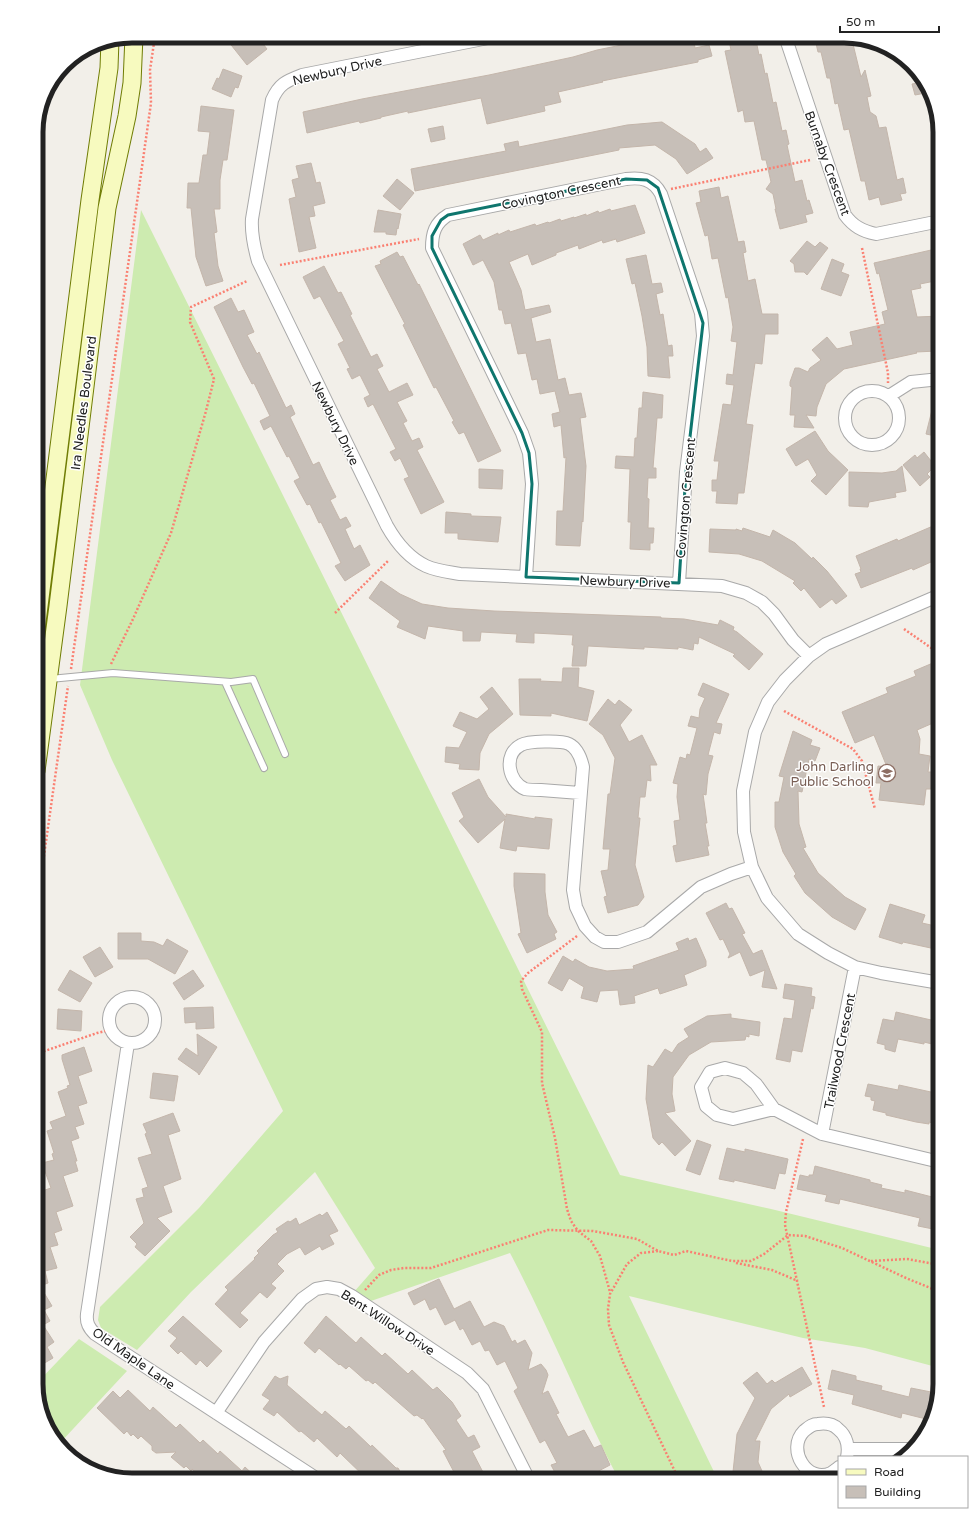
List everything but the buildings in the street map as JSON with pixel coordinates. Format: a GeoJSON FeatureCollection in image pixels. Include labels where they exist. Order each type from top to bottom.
{"type":"FeatureCollection","features":[{"type":"Feature","properties":{"kind":"main road","name":"Ira Needles Boulevard"},"geometry":{"type":"LineString","coordinates":[[43,717],[107,208],[127,116],[132,83],[134,43]]}},
{"type":"Feature","properties":{"kind":"main road","name":"Ira Needles Boulevard"},"geometry":{"type":"LineString","coordinates":[[43,565],[108,68],[110,46]]}},
{"type":"Feature","properties":{"kind":"street","name":"Newbury Drive"},"geometry":{"type":"LineString","coordinates":[[463,43],[302,75],[287,80],[276,89],[272,100],[252,219],[251,233],[258,261],[386,526],[403,550],[426,566],[441,571],[460,574],[722,586],[746,593],[762,602],[774,614],[793,640],[809,656]]}},
{"type":"Feature","properties":{"kind":"street","name":"Burnaby Crescent"},"geometry":{"type":"LineString","coordinates":[[787,43],[845,215],[850,222],[862,230],[876,234],[933,222]]}},
{"type":"Feature","properties":{"kind":"street","name":"Covington Crescent"},"geometry":{"type":"LineString","coordinates":[[526,577],[532,484],[529,453],[522,433],[432,248],[432,236],[435,228],[441,220],[448,215],[626,179],[638,178],[647,180],[654,184],[661,194],[701,312],[703,330],[686,472],[679,583]]}},
{"type":"Feature","properties":{"kind":"street"},"geometry":{"type":"LineString","coordinates":[[889,396],[911,382],[933,380]]}},
{"type":"Feature","properties":{"kind":"street"},"geometry":{"type":"LineString","coordinates":[[867,391],[877,391],[889,396],[899,410],[900,420],[895,434],[888,440],[879,444],[869,445],[857,440],[850,434],[845,417],[847,408],[851,401],[858,395],[867,391]]}},
{"type":"Feature","properties":{"kind":"street"},"geometry":{"type":"LineString","coordinates":[[933,598],[826,644],[809,656],[785,680],[768,702],[755,732],[743,791],[744,832],[752,867],[767,898],[798,934],[828,953],[855,967],[880,973],[933,982]]}},
{"type":"Feature","properties":{"kind":"street"},"geometry":{"type":"LineString","coordinates":[[580,794],[526,789],[516,784],[509,767],[514,751],[519,745],[527,742],[562,742],[569,744],[576,750],[581,758],[582,767],[573,890],[576,907],[585,926],[595,937],[604,942],[618,942],[647,932],[701,887],[752,867]]}},
{"type":"Feature","properties":{"kind":"street","name":"Trailwood Crescent"},"geometry":{"type":"LineString","coordinates":[[822,1134],[855,967]]}},
{"type":"Feature","properties":{"kind":"street"},"geometry":{"type":"LineString","coordinates":[[136,997],[144,1000],[152,1008],[155,1017],[154,1027],[148,1037],[140,1042],[128,1044],[118,1039],[110,1030],[108,1021],[109,1014],[113,1005],[121,999],[136,997]]}},
{"type":"Feature","properties":{"kind":"street","name":"Old Maple Lane"},"geometry":{"type":"LineString","coordinates":[[128,1044],[87,1320],[90,1328],[95,1334],[308,1473]]}},
{"type":"Feature","properties":{"kind":"street"},"geometry":{"type":"LineString","coordinates":[[774,1109],[733,1119],[717,1115],[706,1106],[701,1088],[710,1072],[725,1068],[742,1073],[756,1084],[774,1109],[822,1134],[933,1160]]}},
{"type":"Feature","properties":{"kind":"street","name":"Bent Willow Drive"},"geometry":{"type":"LineString","coordinates":[[216,1413],[264,1342],[302,1299],[316,1289],[327,1287],[338,1289],[352,1296],[467,1373],[483,1388],[526,1473]]}},
{"type":"Feature","properties":{"kind":"street"},"geometry":{"type":"LineString","coordinates":[[816,1473],[801,1463],[798,1456],[798,1442],[801,1434],[809,1427],[816,1424],[831,1424],[838,1429],[846,1438],[847,1453],[905,1449]]}},
{"type":"Feature","properties":{"kind":"lane"},"geometry":{"type":"LineString","coordinates":[[48,679],[113,672],[225,682],[253,679],[285,754]]}},
{"type":"Feature","properties":{"kind":"lane"},"geometry":{"type":"LineString","coordinates":[[225,682],[264,768]]}},
{"type":"Feature","properties":{"kind":"path"},"geometry":{"type":"LineString","coordinates":[[43,864],[151,103],[150,70],[154,43]]}},
{"type":"Feature","properties":{"kind":"path"},"geometry":{"type":"LineString","coordinates":[[661,194],[675,187],[810,160]]}},
{"type":"Feature","properties":{"kind":"path"},"geometry":{"type":"LineString","coordinates":[[280,264],[418,239]]}},
{"type":"Feature","properties":{"kind":"path"},"geometry":{"type":"LineString","coordinates":[[862,248],[888,373],[889,396]]}},
{"type":"Feature","properties":{"kind":"path"},"geometry":{"type":"LineString","coordinates":[[106,673],[172,534],[214,379],[190,322],[191,307],[247,281]]}},
{"type":"Feature","properties":{"kind":"path"},"geometry":{"type":"LineString","coordinates":[[335,613],[389,560]]}},
{"type":"Feature","properties":{"kind":"path"},"geometry":{"type":"LineString","coordinates":[[904,629],[933,649]]}},
{"type":"Feature","properties":{"kind":"path"},"geometry":{"type":"LineString","coordinates":[[784,711],[853,749],[862,761],[875,809]]}},
{"type":"Feature","properties":{"kind":"path"},"geometry":{"type":"LineString","coordinates":[[585,926],[575,938],[528,973],[521,980],[522,989],[542,1032],[542,1084],[555,1138],[567,1209],[571,1221],[578,1231],[590,1241],[600,1256],[610,1293],[608,1309],[609,1325],[623,1362],[675,1473]]}},
{"type":"Feature","properties":{"kind":"path"},"geometry":{"type":"LineString","coordinates":[[43,1052],[110,1030]]}},
{"type":"Feature","properties":{"kind":"path"},"geometry":{"type":"LineString","coordinates":[[803,1139],[786,1212],[785,1225],[824,1407]]}},
{"type":"Feature","properties":{"kind":"path"},"geometry":{"type":"LineString","coordinates":[[365,1290],[379,1276],[391,1270],[404,1268],[431,1268],[548,1230],[592,1231],[637,1239],[658,1251],[674,1255],[686,1251],[772,1270],[798,1280]]}},
{"type":"Feature","properties":{"kind":"path"},"geometry":{"type":"LineString","coordinates":[[732,1261],[751,1261],[764,1254],[788,1235],[805,1236],[842,1248],[870,1262],[933,1289]]}},
{"type":"Feature","properties":{"kind":"path"},"geometry":{"type":"LineString","coordinates":[[610,1293],[627,1264],[641,1253],[658,1251]]}},
{"type":"Feature","properties":{"kind":"path"},"geometry":{"type":"LineString","coordinates":[[870,1262],[907,1259],[933,1264]]}},
{"type":"Feature","properties":{"kind":"highlighted area"},"geometry":{"type":"Polygon","coordinates":[[[626,179],[647,180],[658,188],[703,323],[686,472],[679,583],[526,577],[532,484],[529,453],[522,433],[432,248],[432,236],[441,220],[448,215],[626,179]]]}},
{"type":"Feature","properties":{"kind":"green space"},"geometry":{"type":"Polygon","coordinates":[[[141,210],[620,1175],[771,1209],[933,1248],[933,1366],[865,1348],[803,1338],[629,1296],[715,1473],[616,1473],[510,1253],[368,1302],[353,1293],[375,1268],[315,1172],[191,1292],[137,1350],[101,1328],[98,1320],[100,1307],[199,1208],[283,1111],[112,760],[80,685],[141,210]]]}},
{"type":"Feature","properties":{"kind":"green space"},"geometry":{"type":"Polygon","coordinates":[[[79,1339],[127,1371],[63,1440],[52,1423],[46,1407],[43,1377],[79,1339]]]}},
{"type":"Feature","properties":{"kind":"place","name":"John Darling Public School"},"geometry":{"type":"Point","coordinates":[887,773]}}]}
